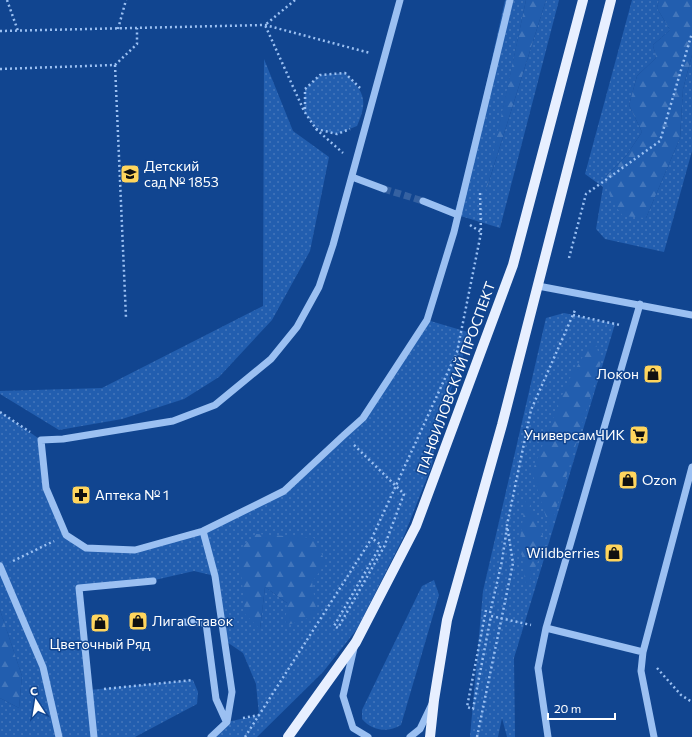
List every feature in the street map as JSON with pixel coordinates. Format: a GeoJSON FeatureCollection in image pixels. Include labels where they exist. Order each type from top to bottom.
{"type":"FeatureCollection","features":[{"type":"Feature","properties":{"kind":"main road","name":"ПАНФИЛОВСКИЙ ПРОСПЕКТ"},"geometry":{"type":"LineString","coordinates":[[288,737],[356,642],[416,526],[513,265],[583,0]]}},
{"type":"Feature","properties":{"kind":"main road"},"geometry":{"type":"LineString","coordinates":[[430,737],[434,700],[447,620],[502,425],[611,0]]}},
{"type":"Feature","properties":{"kind":"street"},"geometry":{"type":"LineString","coordinates":[[400,0],[334,246],[319,287],[297,327],[271,359],[238,388],[215,405],[174,421],[63,439],[41,440],[46,488],[66,535],[86,548],[135,550],[202,531],[284,491],[363,418],[428,320],[458,215],[510,0]]}},
{"type":"Feature","properties":{"kind":"street"},"geometry":{"type":"LineString","coordinates":[[352,177],[384,189]]}},
{"type":"Feature","properties":{"kind":"street"},"geometry":{"type":"LineString","coordinates":[[423,201],[458,215]]}},
{"type":"Feature","properties":{"kind":"street"},"geometry":{"type":"LineString","coordinates":[[538,286],[692,315]]}},
{"type":"Feature","properties":{"kind":"street"},"geometry":{"type":"LineString","coordinates":[[548,737],[538,668],[546,628],[640,304]]}},
{"type":"Feature","properties":{"kind":"street"},"geometry":{"type":"LineString","coordinates":[[654,737],[641,672],[643,652],[692,467]]}},
{"type":"Feature","properties":{"kind":"street"},"geometry":{"type":"LineString","coordinates":[[202,531],[215,576],[232,692],[226,722],[211,737]]}},
{"type":"Feature","properties":{"kind":"street"},"geometry":{"type":"LineString","coordinates":[[0,566],[43,667],[59,737]]}},
{"type":"Feature","properties":{"kind":"street"},"geometry":{"type":"LineString","coordinates":[[94,737],[79,588],[154,581]]}},
{"type":"Feature","properties":{"kind":"street"},"geometry":{"type":"LineString","coordinates":[[181,622],[206,623],[216,699],[226,722]]}},
{"type":"Feature","properties":{"kind":"street"},"geometry":{"type":"LineString","coordinates":[[546,628],[643,652]]}},
{"type":"Feature","properties":{"kind":"street"},"geometry":{"type":"LineString","coordinates":[[356,642],[346,678],[343,696],[353,728],[368,737]]}},
{"type":"Feature","properties":{"kind":"street"},"geometry":{"type":"LineString","coordinates":[[410,737],[420,729],[434,700]]}},
{"type":"Feature","properties":{"kind":"path"},"geometry":{"type":"LineString","coordinates":[[7,0],[18,31]]}},
{"type":"Feature","properties":{"kind":"path"},"geometry":{"type":"LineString","coordinates":[[118,29],[126,0]]}},
{"type":"Feature","properties":{"kind":"path"},"geometry":{"type":"LineString","coordinates":[[265,25],[295,0]]}},
{"type":"Feature","properties":{"kind":"path"},"geometry":{"type":"LineString","coordinates":[[0,31],[265,25],[384,57]]}},
{"type":"Feature","properties":{"kind":"path"},"geometry":{"type":"LineString","coordinates":[[265,25],[304,111],[316,129],[355,164]]}},
{"type":"Feature","properties":{"kind":"path"},"geometry":{"type":"LineString","coordinates":[[0,69],[115,65],[137,44],[137,28]]}},
{"type":"Feature","properties":{"kind":"path"},"geometry":{"type":"LineString","coordinates":[[569,258],[586,194],[660,141],[692,33]]}},
{"type":"Feature","properties":{"kind":"path"},"geometry":{"type":"LineString","coordinates":[[115,65],[126,318]]}},
{"type":"Feature","properties":{"kind":"path"},"geometry":{"type":"LineString","coordinates":[[304,111],[305,89],[320,75],[346,73],[360,88],[362,95]]}},
{"type":"Feature","properties":{"kind":"path"},"geometry":{"type":"LineString","coordinates":[[316,129],[337,134],[357,126]]}},
{"type":"Feature","properties":{"kind":"path"},"geometry":{"type":"LineString","coordinates":[[245,737],[372,538],[457,352],[481,233],[480,189]]}},
{"type":"Feature","properties":{"kind":"path"},"geometry":{"type":"LineString","coordinates":[[490,613],[502,561],[507,525],[531,410],[573,315],[580,293]]}},
{"type":"Feature","properties":{"kind":"path"},"geometry":{"type":"LineString","coordinates":[[573,315],[634,328]]}},
{"type":"Feature","properties":{"kind":"path"},"geometry":{"type":"LineString","coordinates":[[0,412],[41,440]]}},
{"type":"Feature","properties":{"kind":"path"},"geometry":{"type":"LineString","coordinates":[[344,436],[404,494],[384,547],[338,628],[334,626],[381,545],[372,538]]}},
{"type":"Feature","properties":{"kind":"path"},"geometry":{"type":"LineString","coordinates":[[477,737],[503,619],[513,563],[507,525]]}},
{"type":"Feature","properties":{"kind":"path"},"geometry":{"type":"LineString","coordinates":[[0,566],[66,535]]}},
{"type":"Feature","properties":{"kind":"path"},"geometry":{"type":"LineString","coordinates":[[486,610],[467,707],[473,709],[490,616],[546,628]]}},
{"type":"Feature","properties":{"kind":"path"},"geometry":{"type":"LineString","coordinates":[[643,652],[681,695],[692,702]]}},
{"type":"Feature","properties":{"kind":"path"},"geometry":{"type":"LineString","coordinates":[[89,690],[193,680]]}},
{"type":"Feature","properties":{"kind":"green space"},"geometry":{"type":"Polygon","coordinates":[[[505,0],[526,0],[486,191],[546,0],[559,0],[500,228],[454,214],[469,162],[505,0]]]}},
{"type":"Feature","properties":{"kind":"green space"},"geometry":{"type":"Polygon","coordinates":[[[526,0],[546,0],[484,197],[526,0]]]}},
{"type":"Feature","properties":{"kind":"green space"},"geometry":{"type":"Polygon","coordinates":[[[632,0],[659,0],[657,8],[670,30],[653,45],[656,58],[637,76],[629,105],[642,132],[626,156],[606,176],[646,218],[680,138],[683,89],[692,55],[692,151],[664,252],[605,239],[596,229],[603,187],[585,174],[632,0]]]}},
{"type":"Feature","properties":{"kind":"green space"},"geometry":{"type":"Polygon","coordinates":[[[659,0],[692,0],[692,55],[683,89],[680,138],[646,218],[623,216],[611,200],[606,176],[626,156],[642,132],[629,105],[637,76],[656,58],[653,45],[670,30],[657,8],[659,0]]]}},
{"type":"Feature","properties":{"kind":"green space"},"geometry":{"type":"Polygon","coordinates":[[[264,59],[293,131],[329,157],[310,251],[272,320],[219,377],[184,399],[122,419],[59,430],[0,394],[0,391],[102,388],[263,306],[264,59]]]}},
{"type":"Feature","properties":{"kind":"green space"},"geometry":{"type":"Polygon","coordinates":[[[345,73],[357,86],[363,97],[363,110],[357,126],[337,134],[316,129],[304,111],[305,89],[320,75],[345,73]]]}},
{"type":"Feature","properties":{"kind":"green space"},"geometry":{"type":"Polygon","coordinates":[[[564,313],[615,324],[514,658],[515,737],[507,737],[502,718],[498,737],[470,737],[483,591],[546,318],[564,313]]]}},
{"type":"Feature","properties":{"kind":"green space"},"geometry":{"type":"Polygon","coordinates":[[[427,320],[471,333],[438,427],[432,465],[404,536],[357,629],[323,672],[257,737],[211,737],[227,722],[259,715],[256,684],[243,653],[224,640],[215,576],[194,571],[146,582],[79,588],[89,690],[193,680],[198,692],[197,704],[135,737],[0,737],[0,698],[19,708],[22,676],[0,610],[0,412],[41,440],[46,488],[66,535],[86,548],[135,550],[203,531],[284,491],[362,416],[427,320]],[[256,534],[260,629],[265,587],[287,603],[316,615],[256,534]]]}},
{"type":"Feature","properties":{"kind":"green space"},"geometry":{"type":"Polygon","coordinates":[[[594,338],[601,362],[550,530],[532,472],[567,383],[594,338]]]}},
{"type":"Feature","properties":{"kind":"green space"},"geometry":{"type":"Polygon","coordinates":[[[526,496],[544,539],[538,561],[526,589],[520,539],[526,496]]]}},
{"type":"Feature","properties":{"kind":"green space"},"geometry":{"type":"Polygon","coordinates":[[[256,534],[314,538],[326,563],[312,582],[317,615],[285,626],[287,603],[265,587],[260,629],[245,614],[239,550],[256,534]]]}},
{"type":"Feature","properties":{"kind":"green space"},"geometry":{"type":"Polygon","coordinates":[[[434,580],[439,595],[401,725],[396,728],[380,730],[370,726],[362,719],[362,710],[422,586],[434,580]]]}},
{"type":"Feature","properties":{"kind":"green space"},"geometry":{"type":"Polygon","coordinates":[[[0,610],[22,676],[19,708],[0,698],[0,610]]]}},
{"type":"Feature","properties":{"kind":"tunnel"},"geometry":{"type":"LineString","coordinates":[[384,189],[423,201]]}},
{"type":"Feature","properties":{"kind":"place","name":"Детский сад № 1853"},"geometry":{"type":"Point","coordinates":[130,174]}},
{"type":"Feature","properties":{"kind":"place","name":"Локон"},"geometry":{"type":"Point","coordinates":[653,374]}},
{"type":"Feature","properties":{"kind":"place","name":"УниверсамЧИК"},"geometry":{"type":"Point","coordinates":[639,435]}},
{"type":"Feature","properties":{"kind":"place","name":"Ozon"},"geometry":{"type":"Point","coordinates":[628,480]}},
{"type":"Feature","properties":{"kind":"place","name":"Аптека № 1"},"geometry":{"type":"Point","coordinates":[81,495]}},
{"type":"Feature","properties":{"kind":"place","name":"Wildberries"},"geometry":{"type":"Point","coordinates":[614,553]}},
{"type":"Feature","properties":{"kind":"place","name":"Лига Ставок"},"geometry":{"type":"Point","coordinates":[138,621]}},
{"type":"Feature","properties":{"kind":"place","name":"Цветочный Ряд"},"geometry":{"type":"Point","coordinates":[100,623]}}]}
